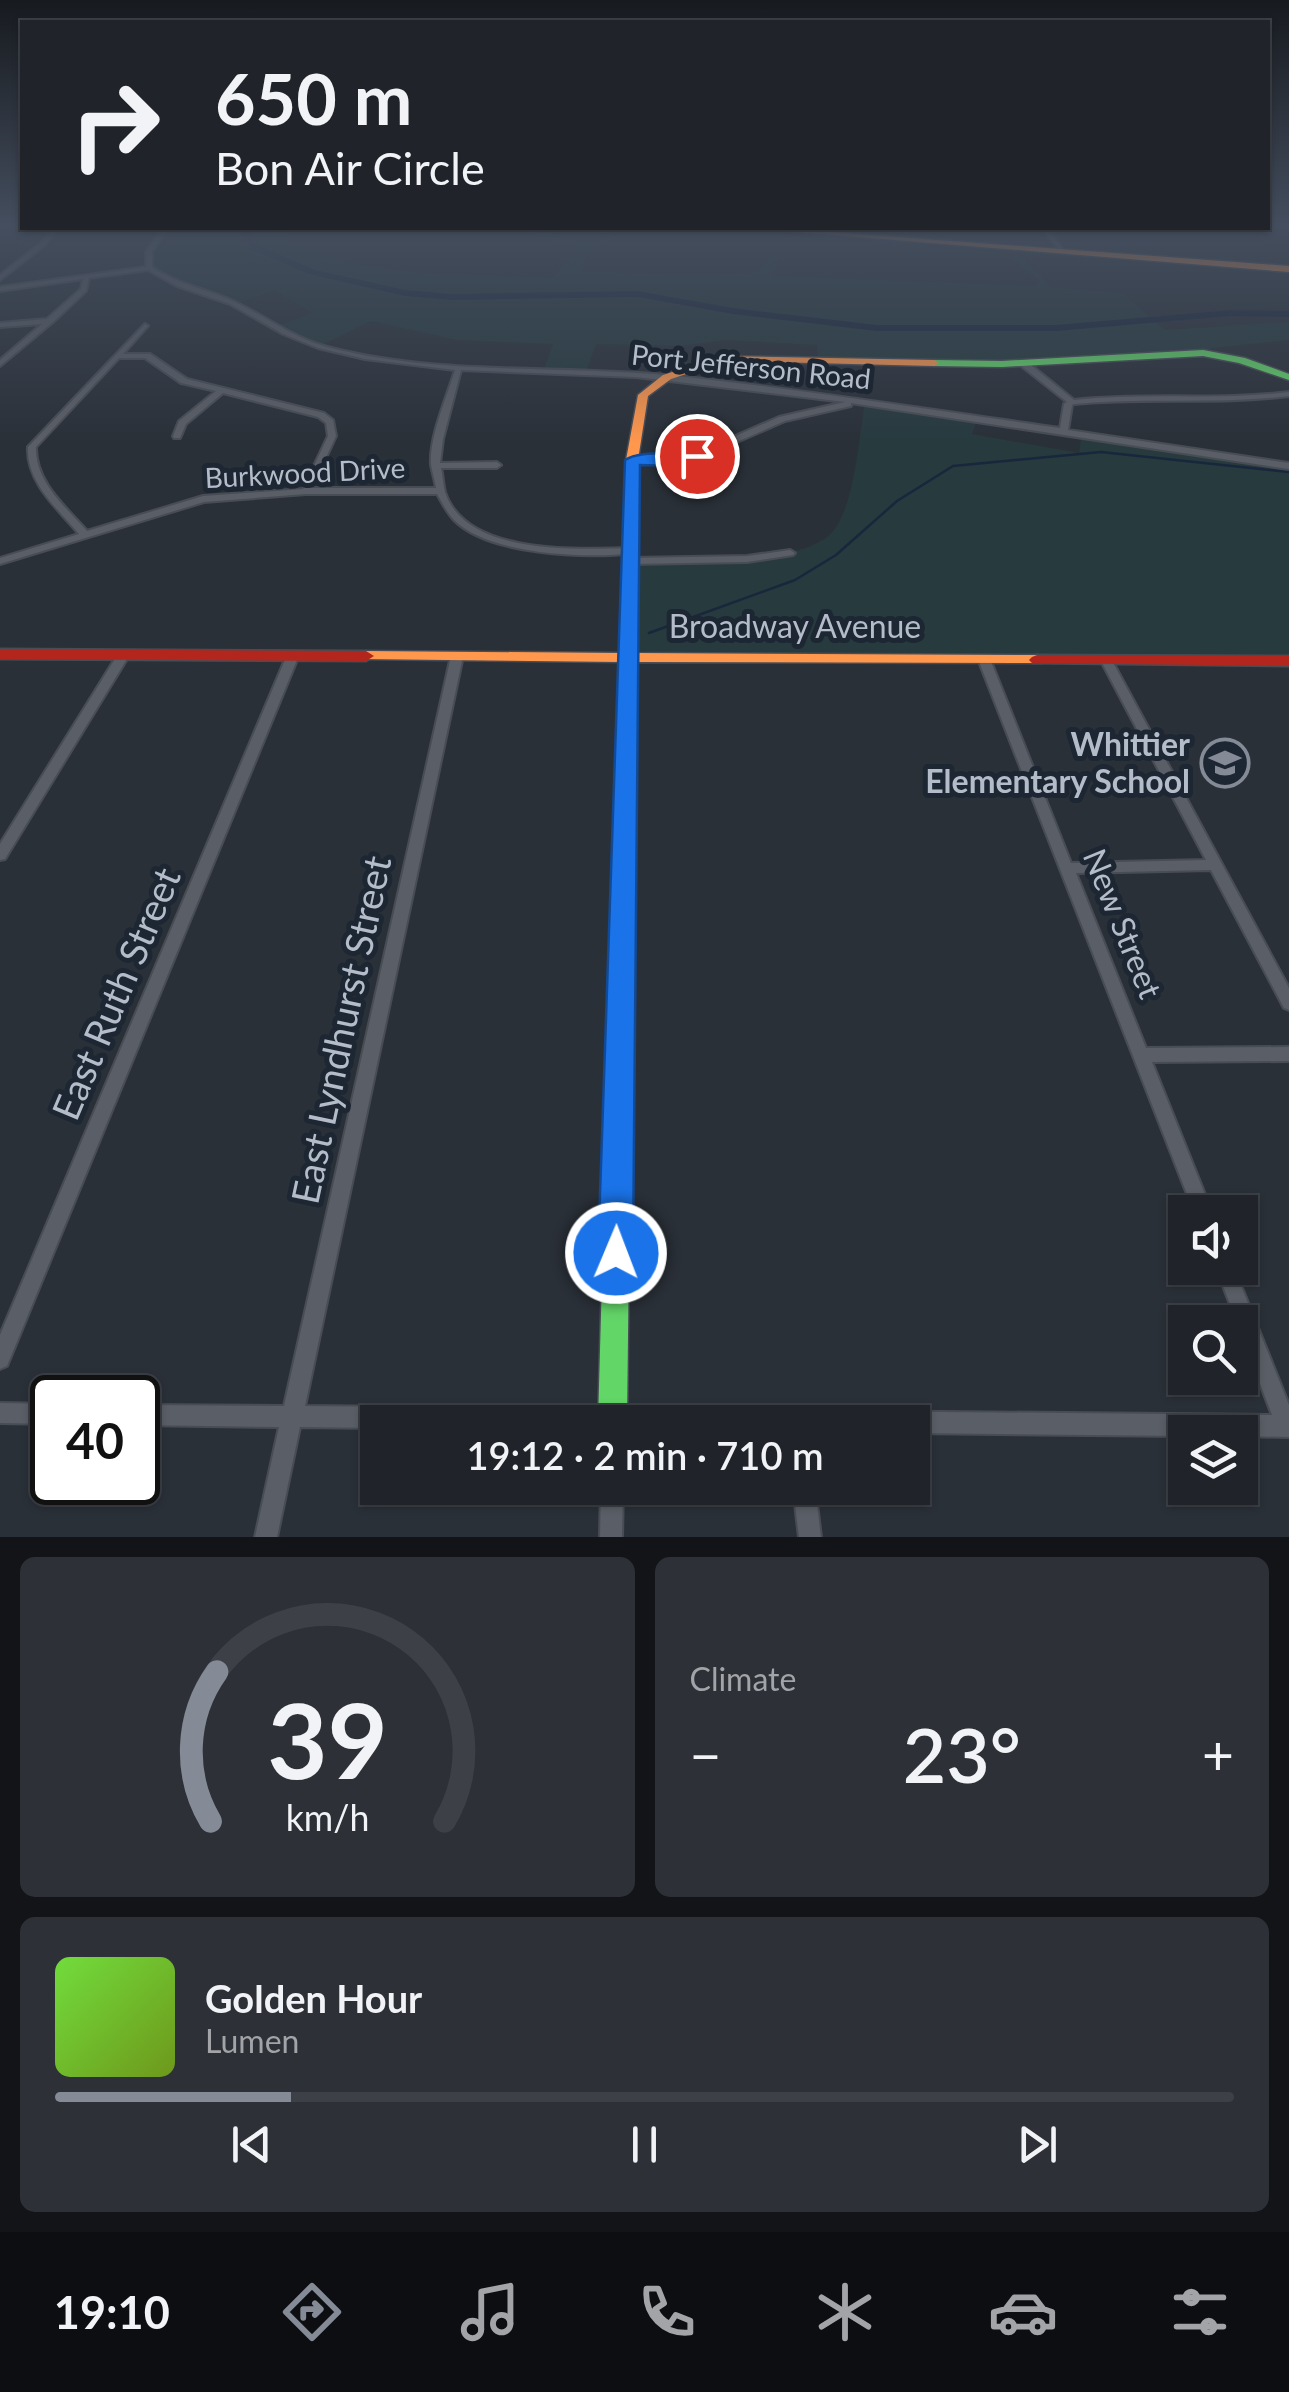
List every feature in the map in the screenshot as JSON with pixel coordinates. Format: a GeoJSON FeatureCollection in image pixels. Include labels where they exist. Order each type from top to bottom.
{"type":"FeatureCollection","features":[{"type":"Feature","properties":{"kind":"street"},"geometry":{"type":"LineString","coordinates":[[0,364],[74,299]]}},
{"type":"Feature","properties":{"kind":"street","name":"Port Jefferson Road"},"geometry":{"type":"LineString","coordinates":[[216,299],[233,304],[272,328],[319,346],[420,368],[667,377],[1064,430],[1289,466]]}},
{"type":"Feature","properties":{"kind":"street"},"geometry":{"type":"LineString","coordinates":[[0,325],[50,321]]}},
{"type":"Feature","properties":{"kind":"street"},"geometry":{"type":"LineString","coordinates":[[84,535],[36,473],[30,454],[32,447],[145,326]]}},
{"type":"Feature","properties":{"kind":"street"},"geometry":{"type":"LineString","coordinates":[[612,1405],[632,460],[638,405],[652,386],[667,377],[725,358],[1023,363],[1203,354],[1241,360],[1289,377]]}},
{"type":"Feature","properties":{"kind":"street"},"geometry":{"type":"LineString","coordinates":[[120,356],[152,358],[184,382],[321,415],[330,422],[332,436],[306,491]]}},
{"type":"Feature","properties":{"kind":"street"},"geometry":{"type":"LineString","coordinates":[[1023,363],[1072,402]]}},
{"type":"Feature","properties":{"kind":"street"},"geometry":{"type":"LineString","coordinates":[[458,370],[435,466],[450,507],[472,530],[502,544],[555,551],[747,559],[790,553]]}},
{"type":"Feature","properties":{"kind":"street"},"geometry":{"type":"LineString","coordinates":[[177,436],[182,422],[220,392]]}},
{"type":"Feature","properties":{"kind":"street"},"geometry":{"type":"LineString","coordinates":[[1064,430],[1068,404],[1072,402],[1289,394]]}},
{"type":"Feature","properties":{"kind":"street"},"geometry":{"type":"LineString","coordinates":[[632,460],[676,461],[697,456],[782,419],[825,407],[865,402]]}},
{"type":"Feature","properties":{"kind":"street"},"geometry":{"type":"LineString","coordinates":[[435,466],[497,465]]}},
{"type":"Feature","properties":{"kind":"street","name":"Burkwood Drive"},"geometry":{"type":"LineString","coordinates":[[0,561],[203,499],[306,491],[441,491]]}},
{"type":"Feature","properties":{"kind":"street","name":"Broadway Avenue"},"geometry":{"type":"LineString","coordinates":[[0,654],[1289,660]]}},
{"type":"Feature","properties":{"kind":"street"},"geometry":{"type":"LineString","coordinates":[[0,854],[124,654]]}},
{"type":"Feature","properties":{"kind":"street","name":"East Ruth Street"},"geometry":{"type":"LineString","coordinates":[[0,1359],[294,655]]}},
{"type":"Feature","properties":{"kind":"street","name":"East Lyndhurst Street"},"geometry":{"type":"LineString","coordinates":[[266,1537],[458,656]]}},
{"type":"Feature","properties":{"kind":"street","name":"New Street"},"geometry":{"type":"LineString","coordinates":[[984,658],[1196,1195]]}},
{"type":"Feature","properties":{"kind":"street"},"geometry":{"type":"LineString","coordinates":[[1106,659],[1289,1003]]}},
{"type":"Feature","properties":{"kind":"street"},"geometry":{"type":"LineString","coordinates":[[1067,868],[1216,865]]}},
{"type":"Feature","properties":{"kind":"street"},"geometry":{"type":"LineString","coordinates":[[1141,1055],[1289,1054]]}},
{"type":"Feature","properties":{"kind":"street"},"geometry":{"type":"LineString","coordinates":[[930,1422],[1288,1426],[1232,1285]]}},
{"type":"Feature","properties":{"kind":"street"},"geometry":{"type":"LineString","coordinates":[[0,1414],[30,1414]]}},
{"type":"Feature","properties":{"kind":"street"},"geometry":{"type":"LineString","coordinates":[[160,1415],[360,1418]]}},
{"type":"Feature","properties":{"kind":"street"},"geometry":{"type":"LineString","coordinates":[[611,1537],[612,1505]]}},
{"type":"Feature","properties":{"kind":"street"},"geometry":{"type":"LineString","coordinates":[[806,1505],[810,1537]]}},
{"type":"Feature","properties":{"kind":"green space"},"geometry":{"type":"Polygon","coordinates":[[[216,299],[250,299],[233,304],[216,299]]]}},
{"type":"Feature","properties":{"kind":"green space"},"geometry":{"type":"Polygon","coordinates":[[[288,299],[1129,299],[1165,330],[1289,322],[1289,340],[1212,348],[1203,353],[1054,362],[818,361],[817,345],[727,340],[680,346],[596,344],[585,374],[543,373],[553,344],[457,340],[371,321],[319,346],[273,328],[313,313],[288,299]]]}},
{"type":"Feature","properties":{"kind":"green space"},"geometry":{"type":"Polygon","coordinates":[[[865,402],[978,417],[972,434],[1079,453],[1082,433],[1289,466],[1289,661],[627,656],[631,561],[769,556],[797,551],[819,542],[834,530],[851,487],[865,402]]]}},
{"type":"Feature","properties":{"kind":"waterway"},"geometry":{"type":"LineString","coordinates":[[664,299],[877,328],[1056,328],[1231,313],[1289,314]]}},
{"type":"Feature","properties":{"kind":"waterway"},"geometry":{"type":"LineString","coordinates":[[649,633],[795,580],[836,555],[897,501],[953,466],[1101,452],[1289,472]]}},
{"type":"Feature","properties":{"kind":"traffic: fast"},"geometry":{"type":"LineString","coordinates":[[934,363],[1002,364],[1203,353],[1241,360],[1289,377]]}},
{"type":"Feature","properties":{"kind":"traffic: fast"},"geometry":{"type":"LineString","coordinates":[[612,1405],[626,742]]}},
{"type":"Feature","properties":{"kind":"traffic: slow"},"geometry":{"type":"LineString","coordinates":[[626,742],[632,460],[643,395],[667,377],[725,358],[934,363]]}},
{"type":"Feature","properties":{"kind":"traffic: slow"},"geometry":{"type":"LineString","coordinates":[[366,656],[1037,660]]}},
{"type":"Feature","properties":{"kind":"traffic: jam"},"geometry":{"type":"LineString","coordinates":[[0,654],[366,656]]}},
{"type":"Feature","properties":{"kind":"traffic: jam"},"geometry":{"type":"LineString","coordinates":[[1037,660],[1289,661]]}},
{"type":"Feature","properties":{"kind":"place","name":"Whittier Elementary School"},"geometry":{"type":"Point","coordinates":[1225,763]}},
{"type":"Feature","properties":{"kind":"route"},"geometry":{"type":"LineString","coordinates":[[616,1253],[632,460],[676,461],[697,456]]}}]}
